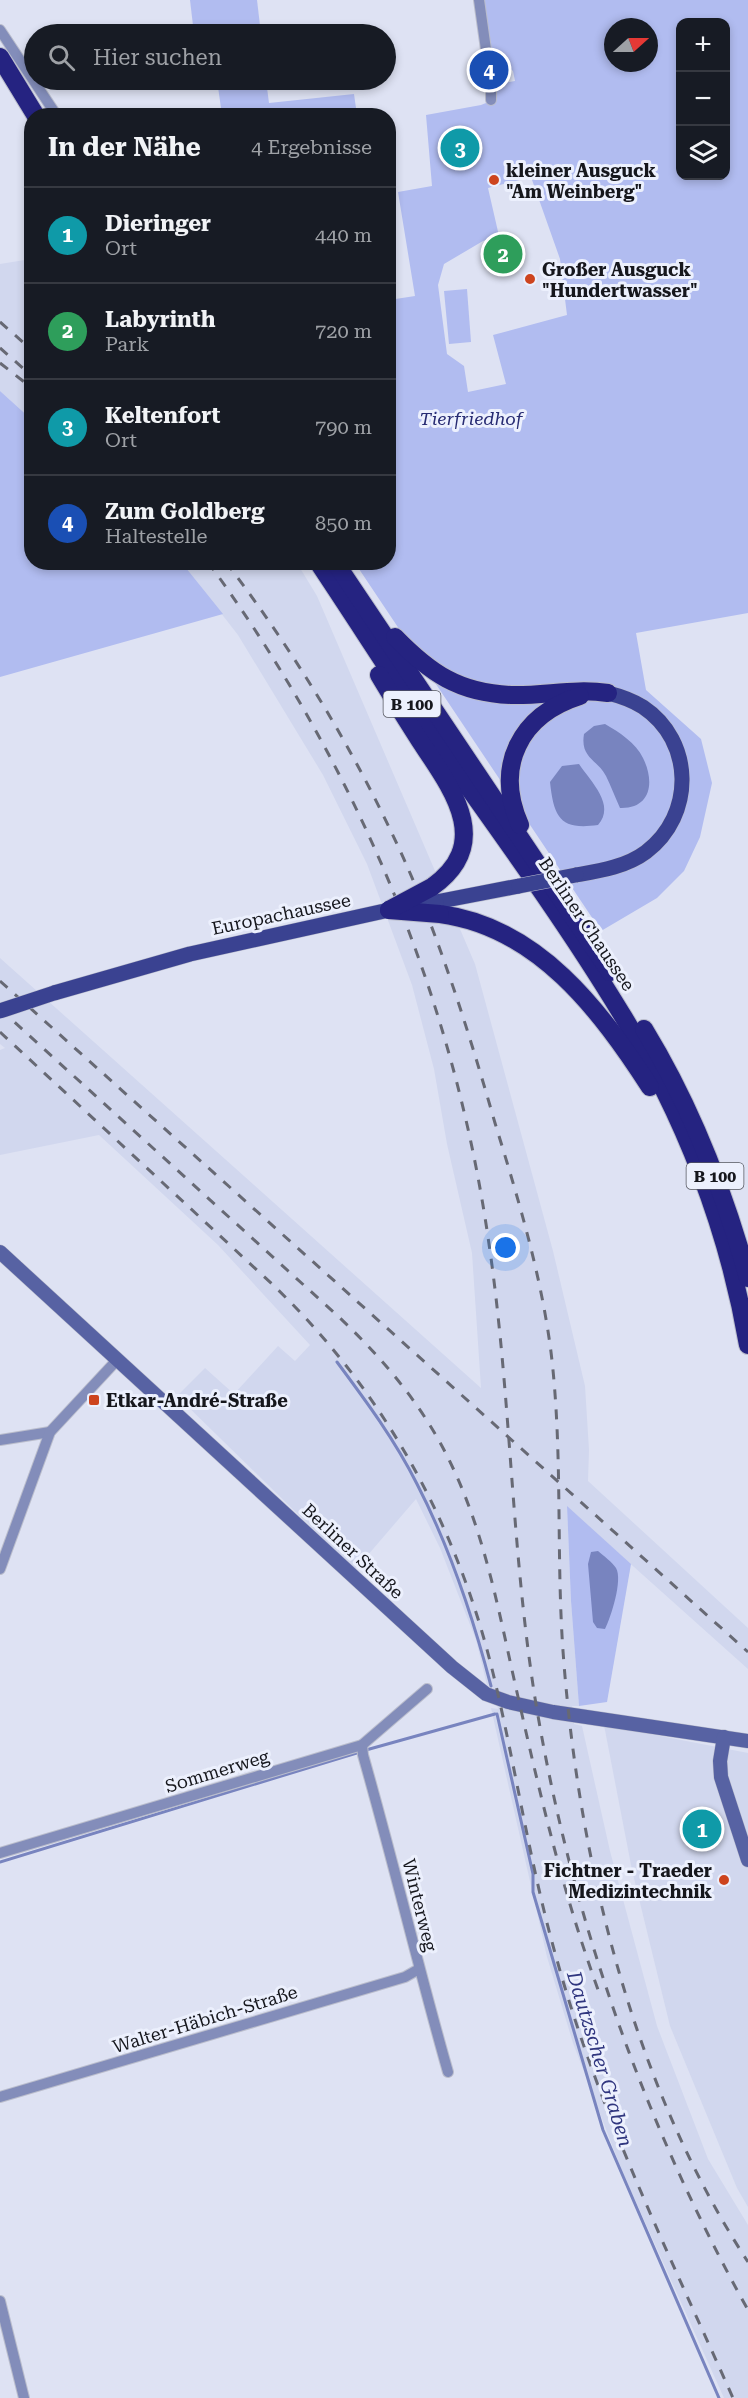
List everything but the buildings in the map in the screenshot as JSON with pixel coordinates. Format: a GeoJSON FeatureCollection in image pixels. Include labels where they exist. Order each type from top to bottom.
{"type":"FeatureCollection","features":[{"type":"Feature","properties":{"kind":"highway"},"geometry":{"type":"LineString","coordinates":[[0,57],[31,108]]}},
{"type":"Feature","properties":{"kind":"highway"},"geometry":{"type":"LineString","coordinates":[[0,73],[24,110]]}},
{"type":"Feature","properties":{"kind":"highway","name":"Berliner Chaussee"},"geometry":{"type":"LineString","coordinates":[[323,570],[616,1005],[660,1082],[689,1146],[725,1244],[748,1345]]}},
{"type":"Feature","properties":{"kind":"highway","name":"Berliner Chaussee"},"geometry":{"type":"LineString","coordinates":[[340,570],[539,864],[611,974],[672,1077],[720,1189],[748,1278]]}},
{"type":"Feature","properties":{"kind":"highway"},"geometry":{"type":"LineString","coordinates":[[330,580],[371,662],[458,801],[464,822],[464,840],[458,860],[446,877],[436,901]]}},
{"type":"Feature","properties":{"kind":"highway"},"geometry":{"type":"LineString","coordinates":[[353,590],[419,661],[446,680],[477,691],[512,695],[588,690],[608,693]]}},
{"type":"Feature","properties":{"kind":"highway"},"geometry":{"type":"LineString","coordinates":[[539,864],[512,803],[509,781],[511,761],[519,740],[536,720],[559,703],[584,695],[608,693]]}},
{"type":"Feature","properties":{"kind":"highway"},"geometry":{"type":"LineString","coordinates":[[389,910],[436,901]]}},
{"type":"Feature","properties":{"kind":"highway"},"geometry":{"type":"LineString","coordinates":[[389,910],[436,901],[459,917],[520,941],[570,983],[603,1018],[689,1146]]}},
{"type":"Feature","properties":{"kind":"main road"},"geometry":{"type":"LineString","coordinates":[[436,901],[605,870],[645,852],[663,836],[680,802],[683,780],[680,757],[673,738],[659,720],[643,707],[608,693]]}},
{"type":"Feature","properties":{"kind":"main road","name":"Europachaussee"},"geometry":{"type":"LineString","coordinates":[[0,1011],[190,954],[389,910]]}},
{"type":"Feature","properties":{"kind":"street"},"geometry":{"type":"LineString","coordinates":[[479,0],[491,100]]}},
{"type":"Feature","properties":{"kind":"street"},"geometry":{"type":"LineString","coordinates":[[0,30],[24,66]]}},
{"type":"Feature","properties":{"kind":"street"},"geometry":{"type":"LineString","coordinates":[[40,90],[52,108]]}},
{"type":"Feature","properties":{"kind":"street","name":"Berliner Straße"},"geometry":{"type":"LineString","coordinates":[[0,1252],[452,1667],[486,1694],[508,1702],[554,1712],[748,1741]]}},
{"type":"Feature","properties":{"kind":"street"},"geometry":{"type":"LineString","coordinates":[[0,1569],[50,1432],[117,1360]]}},
{"type":"Feature","properties":{"kind":"street"},"geometry":{"type":"LineString","coordinates":[[0,1440],[50,1432]]}},
{"type":"Feature","properties":{"kind":"street","name":"Sommerweg"},"geometry":{"type":"LineString","coordinates":[[0,1853],[362,1750],[427,1689]]}},
{"type":"Feature","properties":{"kind":"street"},"geometry":{"type":"LineString","coordinates":[[724,1737],[720,1761],[721,1777],[748,1860]]}},
{"type":"Feature","properties":{"kind":"street","name":"Winterweg"},"geometry":{"type":"LineString","coordinates":[[362,1750],[448,2072]]}},
{"type":"Feature","properties":{"kind":"street","name":"Walter-Häbich-Straße"},"geometry":{"type":"LineString","coordinates":[[0,2097],[405,1977],[419,1969]]}},
{"type":"Feature","properties":{"kind":"street"},"geometry":{"type":"LineString","coordinates":[[0,2301],[24,2398]]}},
{"type":"Feature","properties":{"kind":"shaded area"},"geometry":{"type":"Polygon","coordinates":[[[24,260],[24,413],[0,391],[0,264],[24,260]]]}},
{"type":"Feature","properties":{"kind":"shaded area"},"geometry":{"type":"Polygon","coordinates":[[[187,570],[301,570],[317,596],[475,964],[553,1251],[585,1386],[589,1450],[588,1481],[748,1628],[748,1669],[567,1507],[579,1706],[572,1706],[574,1724],[582,1726],[610,1851],[657,2026],[708,2159],[748,2225],[748,2398],[724,2398],[622,2171],[573,2043],[547,1957],[491,1708],[498,1709],[493,1688],[487,1685],[476,1640],[440,1548],[416,1499],[355,1570],[177,1396],[205,1368],[234,1394],[278,1346],[295,1361],[310,1345],[218,1245],[99,1135],[0,1155],[0,1050],[5,1048],[0,1044],[0,958],[481,1388],[472,1253],[447,1144],[434,1069],[412,985],[367,864],[323,775],[238,635],[187,570]]]}},
{"type":"Feature","properties":{"kind":"shaded area"},"geometry":{"type":"Polygon","coordinates":[[[605,724],[632,743],[647,767],[648,792],[638,804],[630,807],[620,808],[606,776],[584,748],[584,734],[594,726],[605,724]]]}},
{"type":"Feature","properties":{"kind":"shaded area"},"geometry":{"type":"Polygon","coordinates":[[[579,764],[603,802],[603,817],[598,825],[575,826],[568,823],[557,813],[554,805],[550,782],[562,766],[579,764]]]}},
{"type":"Feature","properties":{"kind":"shaded area"},"geometry":{"type":"Polygon","coordinates":[[[598,1551],[616,1568],[618,1574],[615,1598],[605,1629],[597,1628],[593,1622],[588,1564],[591,1552],[598,1551]]]}},
{"type":"Feature","properties":{"kind":"shaded area"},"geometry":{"type":"Polygon","coordinates":[[[604,1725],[748,1753],[748,2207],[737,2188],[670,2026],[632,1870],[604,1725]]]}},
{"type":"Feature","properties":{"kind":"green space"},"geometry":{"type":"Polygon","coordinates":[[[190,0],[257,0],[260,24],[193,24],[190,0]]]}},
{"type":"Feature","properties":{"kind":"green space","name":"Tierfriedhof"},"geometry":{"type":"Polygon","coordinates":[[[479,0],[748,0],[748,613],[636,633],[646,690],[701,739],[712,783],[700,837],[684,871],[657,898],[601,931],[360,570],[396,570],[396,299],[415,296],[398,192],[432,186],[426,115],[481,105],[491,101],[491,85],[515,81],[513,71],[495,56],[488,64],[479,0]],[[531,177],[488,188],[499,236],[483,241],[444,264],[438,285],[447,354],[464,366],[468,392],[506,384],[493,335],[567,315],[560,259],[531,177]]]}},
{"type":"Feature","properties":{"kind":"green space"},"geometry":{"type":"Polygon","coordinates":[[[218,90],[267,90],[269,103],[354,94],[356,108],[221,108],[218,90]]]}},
{"type":"Feature","properties":{"kind":"green space"},"geometry":{"type":"Polygon","coordinates":[[[467,289],[471,342],[449,344],[444,291],[467,289]]]}},
{"type":"Feature","properties":{"kind":"green space"},"geometry":{"type":"Polygon","coordinates":[[[0,391],[24,413],[24,570],[188,570],[223,614],[0,677],[0,391]]]}},
{"type":"Feature","properties":{"kind":"green space"},"geometry":{"type":"Polygon","coordinates":[[[567,1506],[631,1564],[607,1702],[579,1706],[571,1601],[567,1506]]]}},
{"type":"Feature","properties":{"kind":"waterway"},"geometry":{"type":"LineString","coordinates":[[337,1362],[390,1436],[429,1508],[460,1583],[491,1686]]}},
{"type":"Feature","properties":{"kind":"waterway"},"geometry":{"type":"LineString","coordinates":[[366,1750],[495,1714]]}},
{"type":"Feature","properties":{"kind":"waterway","name":"Dautzscher Graben"},"geometry":{"type":"LineString","coordinates":[[497,1714],[533,1874],[533,1892],[603,2130],[719,2398]]}},
{"type":"Feature","properties":{"kind":"waterway"},"geometry":{"type":"LineString","coordinates":[[0,1862],[360,1752]]}},
{"type":"Feature","properties":{"kind":"railway"},"geometry":{"type":"LineString","coordinates":[[0,322],[24,343]]}},
{"type":"Feature","properties":{"kind":"railway"},"geometry":{"type":"LineString","coordinates":[[0,348],[24,369]]}},
{"type":"Feature","properties":{"kind":"railway"},"geometry":{"type":"LineString","coordinates":[[0,363],[24,382]]}},
{"type":"Feature","properties":{"kind":"railway"},"geometry":{"type":"LineString","coordinates":[[214,570],[261,639],[309,719],[353,802],[391,886],[424,973],[451,1061],[473,1152],[489,1244],[502,1357],[527,1641],[550,1778],[568,1857],[590,1936],[643,2089],[710,2238],[748,2310]]}},
{"type":"Feature","properties":{"kind":"railway"},"geometry":{"type":"LineString","coordinates":[[232,570],[302,671],[369,786],[420,897],[476,1058],[528,1236],[547,1323],[557,1427],[563,1651],[582,1809],[598,1889],[618,1969],[643,2046],[673,2122],[708,2194],[748,2262]]}},
{"type":"Feature","properties":{"kind":"railway"},"geometry":{"type":"LineString","coordinates":[[0,981],[748,1652]]}},
{"type":"Feature","properties":{"kind":"railway"},"geometry":{"type":"LineString","coordinates":[[0,1009],[340,1318],[388,1368],[429,1424],[452,1466],[473,1517],[496,1598],[552,1838],[574,1917],[600,1995]]}},
{"type":"Feature","properties":{"kind":"railway"},"geometry":{"type":"LineString","coordinates":[[0,1032],[272,1284],[312,1325],[381,1414],[411,1462],[437,1512],[478,1618],[493,1673],[547,1925],[574,2017],[614,2127],[733,2398]]}},
{"type":"Feature","properties":{"kind":"place","name":"Zum Goldberg"},"geometry":{"type":"Point","coordinates":[489,70]}},
{"type":"Feature","properties":{"kind":"place","name":"Keltenfort"},"geometry":{"type":"Point","coordinates":[460,148]}},
{"type":"Feature","properties":{"kind":"place","name":"kleiner Ausguck \"Am Weinberg\""},"geometry":{"type":"Point","coordinates":[494,180]}},
{"type":"Feature","properties":{"kind":"place","name":"Labyrinth"},"geometry":{"type":"Point","coordinates":[503,254]}},
{"type":"Feature","properties":{"kind":"place","name":"Großer Ausguck \"Hundertwasser\""},"geometry":{"type":"Point","coordinates":[530,279]}},
{"type":"Feature","properties":{"kind":"place","name":"Etkar-André-Straße"},"geometry":{"type":"Point","coordinates":[94,1400]}},
{"type":"Feature","properties":{"kind":"place","name":"Dieringer"},"geometry":{"type":"Point","coordinates":[702,1829]}},
{"type":"Feature","properties":{"kind":"place","name":"Fichtner - Traeder Medizintechnik"},"geometry":{"type":"Point","coordinates":[724,1880]}}]}
